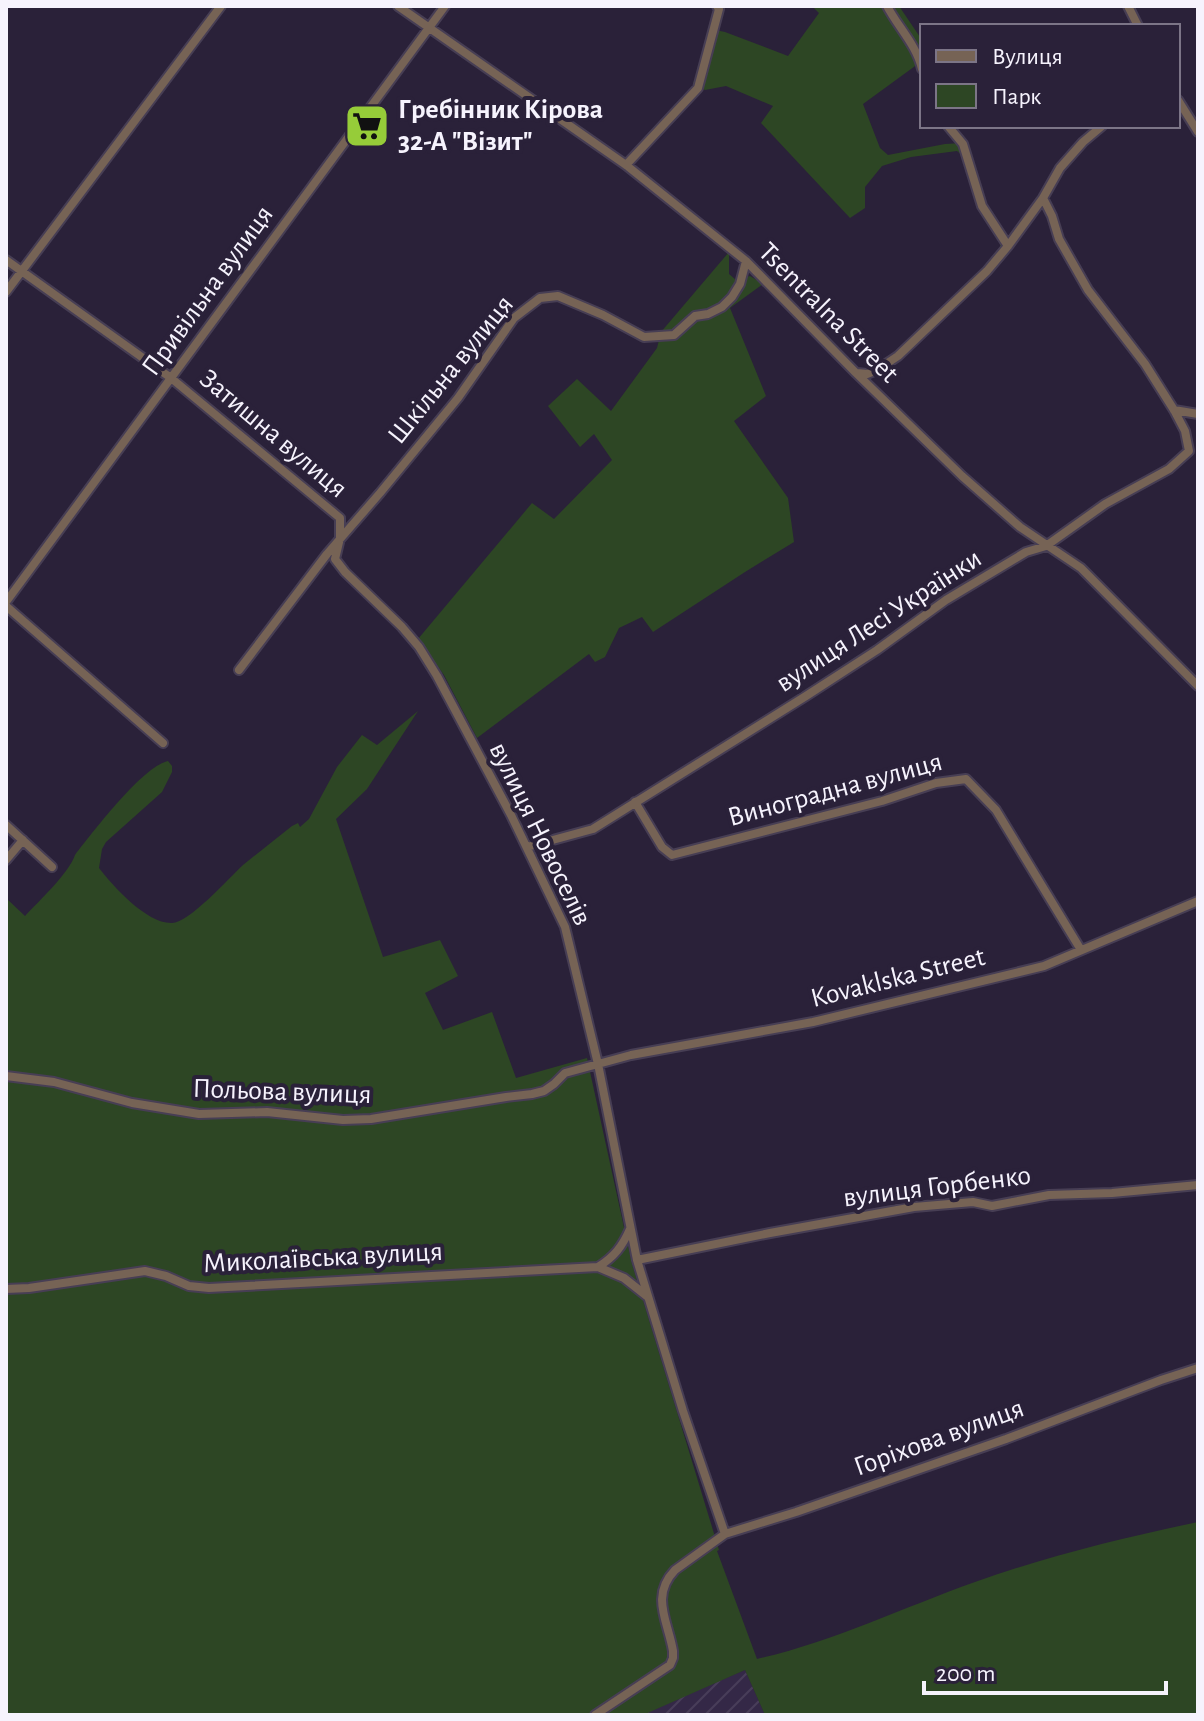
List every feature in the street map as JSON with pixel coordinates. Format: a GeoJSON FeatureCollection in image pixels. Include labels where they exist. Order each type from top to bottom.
{"type":"FeatureCollection","features":[{"type":"Feature","properties":{"kind":"street"},"geometry":{"type":"LineString","coordinates":[[6,292],[221,6]]}},
{"type":"Feature","properties":{"kind":"street","name":"Tsentralna Street"},"geometry":{"type":"LineString","coordinates":[[398,6],[626,165],[746,261],[962,476],[1020,527],[1081,568],[1198,686]]}},
{"type":"Feature","properties":{"kind":"street","name":"Привільна вулиця"},"geometry":{"type":"LineString","coordinates":[[6,604],[445,6]]}},
{"type":"Feature","properties":{"kind":"street"},"geometry":{"type":"LineString","coordinates":[[626,165],[698,88],[719,9],[717,6]]}},
{"type":"Feature","properties":{"kind":"street"},"geometry":{"type":"LineString","coordinates":[[887,6],[920,60]]}},
{"type":"Feature","properties":{"kind":"street"},"geometry":{"type":"LineString","coordinates":[[1128,6],[1137,24]]}},
{"type":"Feature","properties":{"kind":"street"},"geometry":{"type":"LineString","coordinates":[[1180,103],[1198,132]]}},
{"type":"Feature","properties":{"kind":"street"},"geometry":{"type":"LineString","coordinates":[[1187,112],[1198,111]]}},
{"type":"Feature","properties":{"kind":"street"},"geometry":{"type":"LineString","coordinates":[[950,128],[963,144],[982,206],[1008,246]]}},
{"type":"Feature","properties":{"kind":"street"},"geometry":{"type":"LineString","coordinates":[[856,373],[867,374],[877,370],[898,356],[987,271],[1043,198],[1060,168],[1100,128]]}},
{"type":"Feature","properties":{"kind":"street"},"geometry":{"type":"LineString","coordinates":[[1043,198],[1059,239],[1088,290],[1145,364],[1174,410],[1198,414]]}},
{"type":"Feature","properties":{"kind":"street","name":"Затишна вулиця"},"geometry":{"type":"LineString","coordinates":[[6,260],[171,378],[340,518],[340,538]]}},
{"type":"Feature","properties":{"kind":"street","name":"Шкільна вулиця"},"geometry":{"type":"LineString","coordinates":[[239,670],[340,538],[458,398],[514,318],[540,298],[558,296],[644,337],[674,335],[695,316],[722,307],[732,297],[740,284],[746,261]]}},
{"type":"Feature","properties":{"kind":"street","name":"вулиця Лесі Українки"},"geometry":{"type":"LineString","coordinates":[[527,847],[593,829],[877,650],[946,600],[1026,552],[1046,546],[1105,504],[1169,469],[1189,451],[1185,431],[1174,410]]}},
{"type":"Feature","properties":{"kind":"street","name":"вулиця Новоселів"},"geometry":{"type":"LineString","coordinates":[[340,538],[335,559],[402,627],[437,676],[527,847],[565,927],[598,1064],[637,1260],[725,1534]]}},
{"type":"Feature","properties":{"kind":"street"},"geometry":{"type":"LineString","coordinates":[[6,604],[163,743]]}},
{"type":"Feature","properties":{"kind":"street","name":"Виноградна вулиця"},"geometry":{"type":"LineString","coordinates":[[635,802],[662,847],[672,855],[882,801],[936,783],[966,779],[996,810],[1081,950]]}},
{"type":"Feature","properties":{"kind":"street"},"geometry":{"type":"LineString","coordinates":[[6,825],[52,867]]}},
{"type":"Feature","properties":{"kind":"street"},"geometry":{"type":"LineString","coordinates":[[6,860],[23,840]]}},
{"type":"Feature","properties":{"kind":"street","name":"Kovaklska Street"},"geometry":{"type":"LineString","coordinates":[[598,1064],[631,1055],[813,1022],[1044,966],[1198,901]]}},
{"type":"Feature","properties":{"kind":"street","name":"Польова вулиця"},"geometry":{"type":"LineString","coordinates":[[6,1076],[54,1082],[132,1103],[199,1114],[267,1112],[365,1120],[532,1094],[544,1091],[565,1073],[598,1064]]}},
{"type":"Feature","properties":{"kind":"street","name":"вулиця Горбенко"},"geometry":{"type":"LineString","coordinates":[[637,1260],[914,1207],[973,1202],[992,1206],[1049,1195],[1198,1185]]}},
{"type":"Feature","properties":{"kind":"street"},"geometry":{"type":"LineString","coordinates":[[598,1267],[616,1254],[630,1229]]}},
{"type":"Feature","properties":{"kind":"street"},"geometry":{"type":"LineString","coordinates":[[598,1267],[624,1278],[648,1297]]}},
{"type":"Feature","properties":{"kind":"street","name":"Миколаївська вулиця"},"geometry":{"type":"LineString","coordinates":[[6,1289],[145,1271],[189,1286],[209,1288],[598,1267]]}},
{"type":"Feature","properties":{"kind":"street","name":"Горіхова вулиця"},"geometry":{"type":"LineString","coordinates":[[595,1715],[670,1665],[673,1651],[662,1592],[668,1577],[725,1534],[1006,1439],[1198,1368]]}},
{"type":"Feature","properties":{"kind":"shaded area"},"geometry":{"type":"Polygon","coordinates":[[[745,1670],[765,1715],[643,1715],[660,1706],[745,1670]]]}},
{"type":"Feature","properties":{"kind":"green space"},"geometry":{"type":"Polygon","coordinates":[[[812,6],[899,6],[920,37],[920,62],[863,104],[880,148],[888,155],[963,143],[989,211],[1007,239],[1000,247],[962,155],[957,151],[911,157],[882,166],[865,187],[865,208],[850,218],[761,123],[773,106],[726,86],[705,90],[693,83],[710,29],[788,56],[819,13],[812,6]]]}},
{"type":"Feature","properties":{"kind":"green space"},"geometry":{"type":"Polygon","coordinates":[[[729,252],[729,274],[736,280],[750,276],[763,284],[730,308],[766,396],[734,421],[788,498],[794,542],[653,632],[642,617],[619,628],[605,657],[595,662],[589,654],[477,738],[444,675],[418,639],[532,503],[554,519],[612,460],[594,434],[580,447],[548,406],[577,379],[611,411],[657,348],[661,332],[729,252]]]}},
{"type":"Feature","properties":{"kind":"green space"},"geometry":{"type":"Polygon","coordinates":[[[418,711],[367,789],[336,819],[383,957],[440,940],[458,976],[425,993],[443,1030],[492,1012],[516,1078],[587,1058],[632,1264],[717,1551],[757,1659],[840,1634],[1030,1564],[1198,1522],[1198,1715],[765,1715],[745,1670],[643,1715],[6,1715],[6,898],[25,916],[60,878],[118,802],[145,775],[168,761],[172,772],[162,792],[106,842],[99,868],[142,911],[162,922],[179,921],[292,826],[298,823],[300,827],[309,819],[337,767],[362,735],[377,745],[418,711]]]}},
{"type":"Feature","properties":{"kind":"place","name":"Гребінник Кірова 32-А \"Візит\""},"geometry":{"type":"Point","coordinates":[367,126]}}]}
